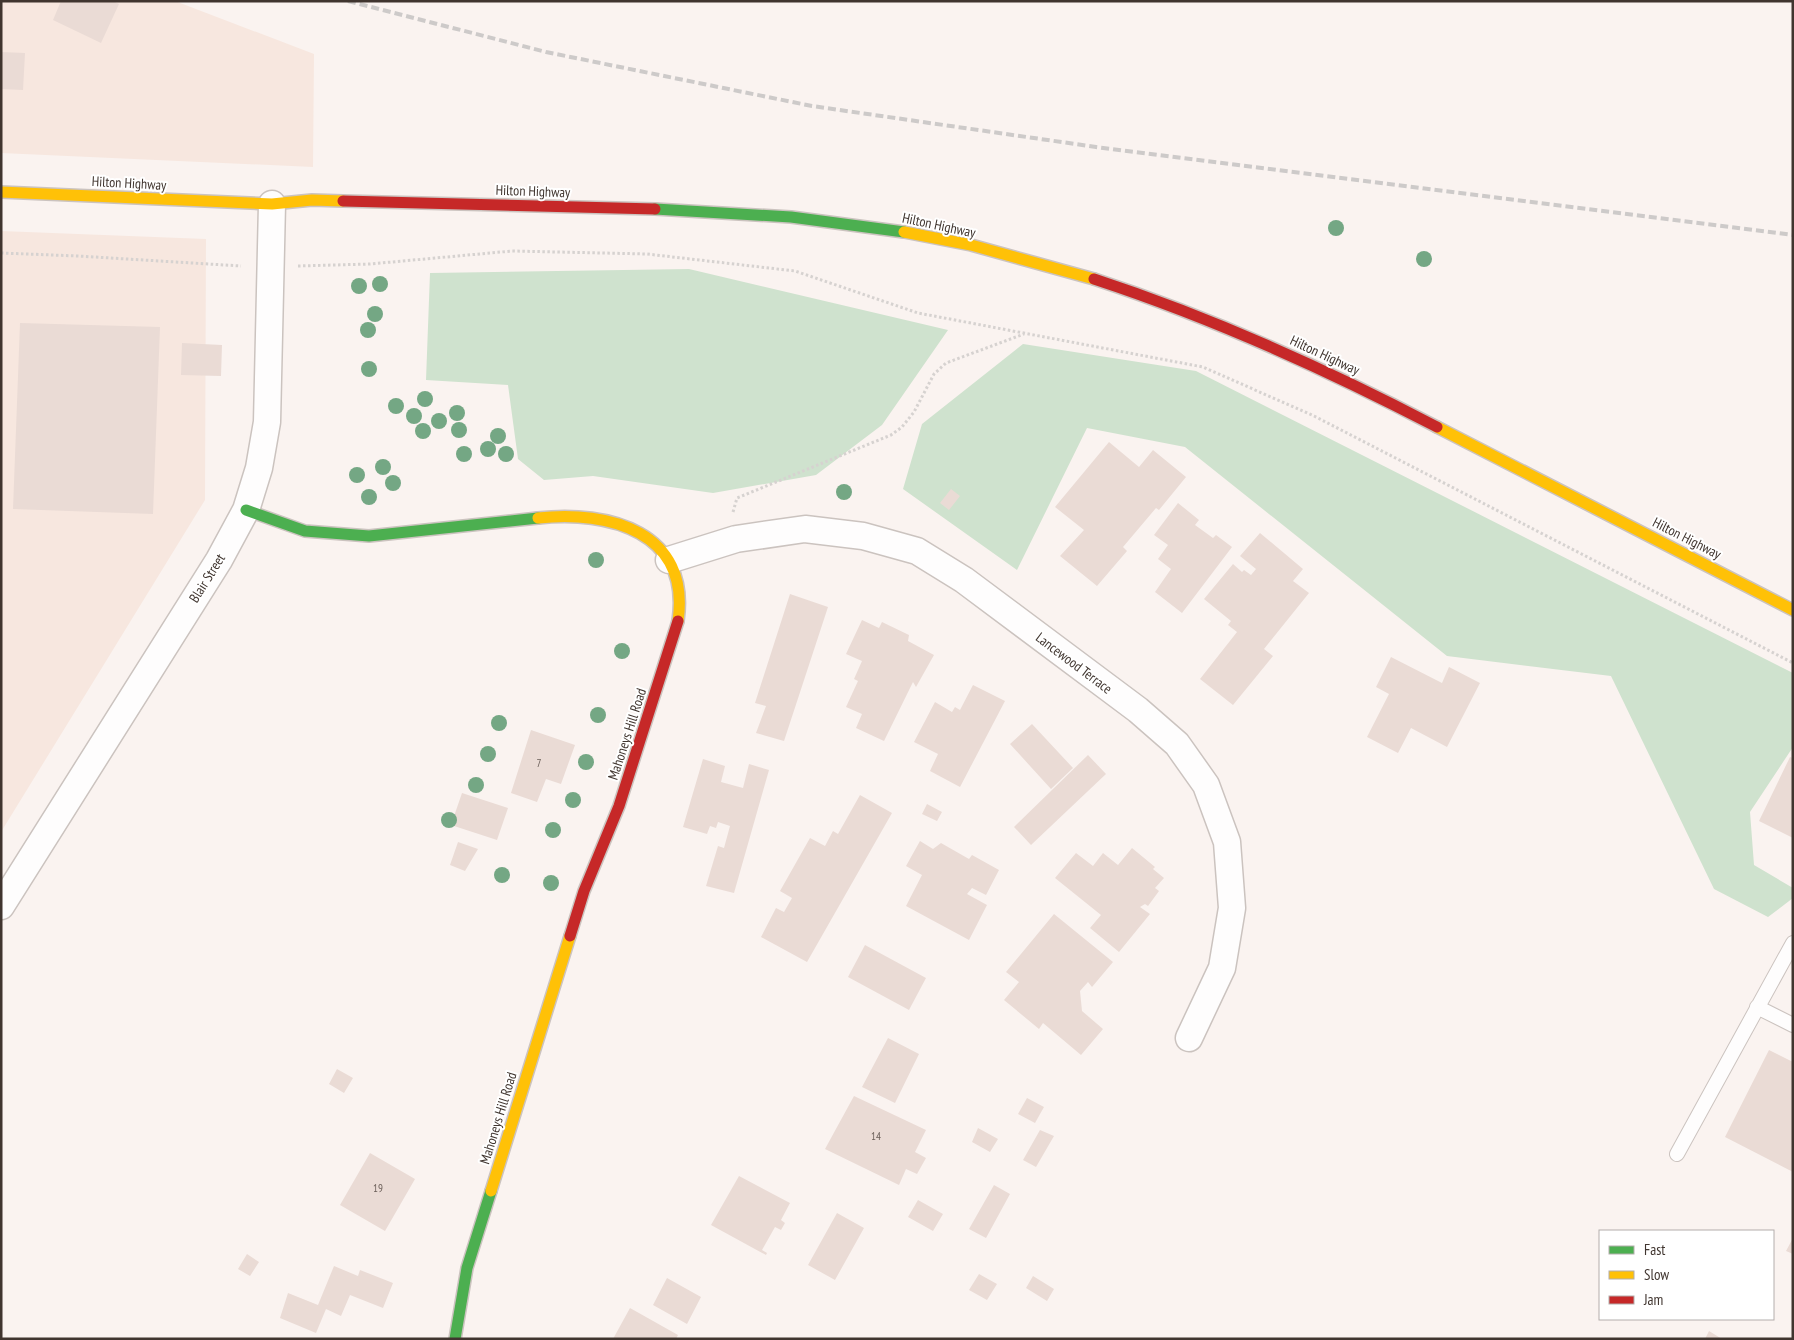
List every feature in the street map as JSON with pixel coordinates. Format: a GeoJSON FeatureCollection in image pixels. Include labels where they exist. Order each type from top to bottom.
{"type":"FeatureCollection","features":[{"type":"Feature","properties":{"kind":"main road","name":"Hilton Highway"},"geometry":{"type":"LineString","coordinates":[[1,192],[272,204],[312,200],[635,209],[772,216],[863,225],[948,242],[1037,263],[1126,290],[1208,319],[1293,356],[1373,394],[1793,610]]}},
{"type":"Feature","properties":{"kind":"main road","name":"Mahoneys Hill Road"},"geometry":{"type":"LineString","coordinates":[[246,510],[306,531],[336,535],[369,536],[566,515],[598,517],[628,526],[651,539],[670,560],[677,581],[680,603],[677,629],[619,806],[581,901],[467,1268],[455,1339]]}},
{"type":"Feature","properties":{"kind":"street","name":"Blair Street"},"geometry":{"type":"LineString","coordinates":[[1,906],[219,560],[246,510],[259,468],[267,422],[272,204]]}},
{"type":"Feature","properties":{"kind":"street","name":"Lancewood Terrace"},"geometry":{"type":"LineString","coordinates":[[670,560],[736,539],[805,529],[863,536],[917,552],[964,580],[1138,710],[1176,744],[1206,785],[1227,842],[1232,908],[1222,968],[1189,1038]]}},
{"type":"Feature","properties":{"kind":"lane"},"geometry":{"type":"LineString","coordinates":[[1676,1154],[1793,943]]}},
{"type":"Feature","properties":{"kind":"lane"},"geometry":{"type":"LineString","coordinates":[[1757,1008],[1793,1026]]}},
{"type":"Feature","properties":{"kind":"path"},"geometry":{"type":"LineString","coordinates":[[306,266],[370,264],[512,251],[647,254],[795,271],[918,313],[1203,367],[1314,416],[1793,663]]}},
{"type":"Feature","properties":{"kind":"path"},"geometry":{"type":"LineString","coordinates":[[1,253],[239,266]]}},
{"type":"Feature","properties":{"kind":"path"},"geometry":{"type":"LineString","coordinates":[[733,518],[732,510],[737,498],[891,435],[902,427],[914,412],[934,374],[946,363],[1024,333]]}},
{"type":"Feature","properties":{"kind":"shaded area"},"geometry":{"type":"Polygon","coordinates":[[[1,1],[175,1],[314,54],[313,167],[1,153],[1,1]]]}},
{"type":"Feature","properties":{"kind":"shaded area"},"geometry":{"type":"Polygon","coordinates":[[[1,231],[206,239],[205,500],[1,832],[1,231]]]}},
{"type":"Feature","properties":{"kind":"green space"},"geometry":{"type":"Polygon","coordinates":[[[689,269],[948,330],[882,425],[816,475],[713,493],[593,476],[544,480],[518,459],[508,385],[426,380],[430,273],[689,269]]]}},
{"type":"Feature","properties":{"kind":"green space"},"geometry":{"type":"Polygon","coordinates":[[[1023,344],[1196,371],[1793,673],[1793,747],[1750,812],[1754,865],[1793,888],[1793,898],[1768,917],[1714,889],[1611,676],[1447,656],[1185,447],[1087,428],[1017,570],[903,489],[922,424],[1023,344]]]}},
{"type":"Feature","properties":{"kind":"building"},"geometry":{"type":"Polygon","coordinates":[[[61,1],[113,1],[119,4],[101,43],[53,20],[61,1]]]}},
{"type":"Feature","properties":{"kind":"building"},"geometry":{"type":"Polygon","coordinates":[[[1,52],[25,53],[23,90],[1,89],[1,52]]]}},
{"type":"Feature","properties":{"kind":"building"},"geometry":{"type":"Polygon","coordinates":[[[20,323],[160,327],[153,514],[13,509],[20,323]]]}},
{"type":"Feature","properties":{"kind":"building"},"geometry":{"type":"Polygon","coordinates":[[[182,343],[222,345],[221,376],[181,375],[182,343]]]}},
{"type":"Feature","properties":{"kind":"building"},"geometry":{"type":"Polygon","coordinates":[[[1109,442],[1139,467],[1153,450],[1186,477],[1159,510],[1156,508],[1123,547],[1127,551],[1097,586],[1060,556],[1084,530],[1055,507],[1109,442]]]}},
{"type":"Feature","properties":{"kind":"building"},"geometry":{"type":"Polygon","coordinates":[[[951,489],[960,496],[949,510],[940,503],[951,489]]]}},
{"type":"Feature","properties":{"kind":"building"},"geometry":{"type":"Polygon","coordinates":[[[1178,503],[1199,520],[1195,525],[1213,538],[1216,535],[1232,547],[1182,613],[1155,592],[1171,569],[1158,559],[1168,545],[1154,535],[1178,503]]]}},
{"type":"Feature","properties":{"kind":"building"},"geometry":{"type":"Polygon","coordinates":[[[1260,533],[1303,569],[1293,581],[1309,593],[1264,649],[1273,656],[1233,705],[1200,679],[1237,632],[1228,625],[1231,621],[1204,599],[1233,564],[1242,572],[1244,570],[1251,575],[1256,569],[1240,556],[1260,533]]]}},
{"type":"Feature","properties":{"kind":"building"},"geometry":{"type":"Polygon","coordinates":[[[790,594],[828,607],[784,741],[756,733],[766,706],[755,703],[790,594]]]}},
{"type":"Feature","properties":{"kind":"building"},"geometry":{"type":"Polygon","coordinates":[[[862,620],[879,628],[882,622],[909,635],[908,641],[934,655],[916,687],[913,682],[884,741],[856,728],[862,714],[846,707],[858,681],[854,679],[862,661],[846,654],[862,620]]]}},
{"type":"Feature","properties":{"kind":"building"},"geometry":{"type":"Polygon","coordinates":[[[1391,657],[1442,683],[1449,667],[1480,683],[1447,747],[1411,728],[1398,753],[1367,737],[1389,694],[1376,687],[1391,657]]]}},
{"type":"Feature","properties":{"kind":"building"},"geometry":{"type":"Polygon","coordinates":[[[973,685],[1005,701],[960,787],[930,771],[938,754],[914,742],[935,702],[952,712],[955,707],[960,710],[973,685]]]}},
{"type":"Feature","properties":{"kind":"building"},"geometry":{"type":"Polygon","coordinates":[[[1032,724],[1073,768],[1051,789],[1010,744],[1032,724]]]}},
{"type":"Feature","properties":{"kind":"building"},"geometry":{"type":"Polygon","coordinates":[[[531,730],[575,745],[561,784],[546,779],[537,802],[511,793],[531,730]]]}},
{"type":"Feature","properties":{"kind":"building"},"geometry":{"type":"Polygon","coordinates":[[[1088,755],[1106,774],[1031,845],[1014,827],[1088,755]]]}},
{"type":"Feature","properties":{"kind":"building"},"geometry":{"type":"Polygon","coordinates":[[[1790,757],[1793,758],[1793,838],[1759,821],[1790,757]]]}},
{"type":"Feature","properties":{"kind":"building"},"geometry":{"type":"Polygon","coordinates":[[[703,759],[725,766],[721,782],[743,788],[749,764],[769,770],[734,893],[706,886],[718,846],[724,848],[730,826],[718,822],[716,828],[710,826],[707,834],[683,827],[703,759]]]}},
{"type":"Feature","properties":{"kind":"building"},"geometry":{"type":"Polygon","coordinates":[[[462,793],[508,808],[497,840],[451,825],[462,793]]]}},
{"type":"Feature","properties":{"kind":"building"},"geometry":{"type":"Polygon","coordinates":[[[860,795],[892,813],[807,962],[761,937],[776,908],[784,912],[792,898],[780,891],[810,838],[825,846],[833,831],[838,834],[860,795]]]}},
{"type":"Feature","properties":{"kind":"building"},"geometry":{"type":"Polygon","coordinates":[[[927,804],[942,812],[937,821],[922,814],[927,804]]]}},
{"type":"Feature","properties":{"kind":"building"},"geometry":{"type":"Polygon","coordinates":[[[920,841],[933,849],[941,843],[969,859],[972,855],[999,870],[986,895],[972,888],[967,894],[987,905],[969,940],[906,906],[922,875],[906,866],[920,841]]]}},
{"type":"Feature","properties":{"kind":"building"},"geometry":{"type":"Polygon","coordinates":[[[458,842],[478,849],[465,871],[450,865],[458,842]]]}},
{"type":"Feature","properties":{"kind":"building"},"geometry":{"type":"Polygon","coordinates":[[[1132,848],[1155,867],[1153,869],[1164,878],[1155,888],[1159,891],[1148,906],[1145,904],[1140,907],[1150,914],[1119,952],[1090,928],[1101,915],[1055,878],[1076,853],[1093,866],[1103,853],[1118,865],[1132,848]]]}},
{"type":"Feature","properties":{"kind":"building"},"geometry":{"type":"Polygon","coordinates":[[[1054,914],[1113,962],[1092,987],[1088,982],[1080,991],[1082,1011],[1103,1029],[1081,1055],[1043,1023],[1039,1029],[1004,1000],[1019,982],[1006,972],[1054,914]]]}},
{"type":"Feature","properties":{"kind":"building"},"geometry":{"type":"Polygon","coordinates":[[[865,945],[926,978],[909,1010],[848,977],[865,945]]]}},
{"type":"Feature","properties":{"kind":"building"},"geometry":{"type":"Polygon","coordinates":[[[888,1038],[919,1054],[895,1103],[862,1087],[888,1038]]]}},
{"type":"Feature","properties":{"kind":"building"},"geometry":{"type":"Polygon","coordinates":[[[1769,1050],[1793,1062],[1793,1172],[1725,1137],[1769,1050]]]}},
{"type":"Feature","properties":{"kind":"building"},"geometry":{"type":"Polygon","coordinates":[[[337,1069],[353,1078],[344,1093],[329,1084],[337,1069]]]}},
{"type":"Feature","properties":{"kind":"building"},"geometry":{"type":"Polygon","coordinates":[[[854,1096],[926,1130],[915,1152],[926,1158],[917,1174],[906,1169],[899,1185],[825,1149],[854,1096]]]}},
{"type":"Feature","properties":{"kind":"building"},"geometry":{"type":"Polygon","coordinates":[[[1027,1098],[1044,1107],[1035,1123],[1018,1114],[1027,1098]]]}},
{"type":"Feature","properties":{"kind":"building"},"geometry":{"type":"Polygon","coordinates":[[[978,1128],[998,1139],[990,1152],[972,1142],[978,1128]]]}},
{"type":"Feature","properties":{"kind":"building"},"geometry":{"type":"Polygon","coordinates":[[[1040,1130],[1054,1136],[1036,1167],[1023,1160],[1040,1130]]]}},
{"type":"Feature","properties":{"kind":"building"},"geometry":{"type":"Polygon","coordinates":[[[370,1153],[415,1179],[385,1231],[340,1205],[370,1153]]]}},
{"type":"Feature","properties":{"kind":"building"},"geometry":{"type":"Polygon","coordinates":[[[739,1176],[790,1203],[781,1220],[785,1223],[781,1230],[775,1227],[762,1250],[767,1253],[766,1255],[711,1225],[739,1176]]]}},
{"type":"Feature","properties":{"kind":"building"},"geometry":{"type":"Polygon","coordinates":[[[994,1185],[1010,1194],[986,1238],[969,1229],[994,1185]]]}},
{"type":"Feature","properties":{"kind":"building"},"geometry":{"type":"Polygon","coordinates":[[[918,1200],[943,1214],[933,1231],[908,1217],[918,1200]]]}},
{"type":"Feature","properties":{"kind":"building"},"geometry":{"type":"Polygon","coordinates":[[[837,1213],[864,1228],[835,1280],[808,1265],[837,1213]]]}},
{"type":"Feature","properties":{"kind":"building"},"geometry":{"type":"Polygon","coordinates":[[[1793,1238],[1793,1254],[1786,1251],[1793,1238]]]}},
{"type":"Feature","properties":{"kind":"building"},"geometry":{"type":"Polygon","coordinates":[[[247,1254],[259,1262],[250,1276],[238,1269],[247,1254]]]}},
{"type":"Feature","properties":{"kind":"building"},"geometry":{"type":"Polygon","coordinates":[[[334,1266],[358,1276],[360,1270],[393,1283],[383,1308],[350,1295],[341,1316],[326,1309],[316,1333],[280,1318],[288,1293],[318,1305],[334,1266]]]}},
{"type":"Feature","properties":{"kind":"building"},"geometry":{"type":"Polygon","coordinates":[[[979,1274],[997,1284],[987,1300],[969,1290],[979,1274]]]}},
{"type":"Feature","properties":{"kind":"building"},"geometry":{"type":"Polygon","coordinates":[[[1033,1276],[1054,1289],[1047,1301],[1026,1288],[1033,1276]]]}},
{"type":"Feature","properties":{"kind":"building"},"geometry":{"type":"Polygon","coordinates":[[[667,1278],[701,1297],[687,1324],[653,1305],[667,1278]]]}},
{"type":"Feature","properties":{"kind":"building"},"geometry":{"type":"Polygon","coordinates":[[[630,1308],[678,1335],[676,1339],[613,1339],[630,1308]]]}},
{"type":"Feature","properties":{"kind":"building"},"geometry":{"type":"Polygon","coordinates":[[[1709,1331],[1722,1339],[1705,1339],[1709,1331]]]}},
{"type":"Feature","properties":{"kind":"railway"},"geometry":{"type":"LineString","coordinates":[[348,1],[546,52],[812,106],[1096,147],[1793,235]]}},
{"type":"Feature","properties":{"kind":"traffic: fast"},"geometry":{"type":"LineString","coordinates":[[655,209],[791,217],[904,232]]}},
{"type":"Feature","properties":{"kind":"traffic: fast"},"geometry":{"type":"LineString","coordinates":[[246,510],[305,531],[369,536],[538,518]]}},
{"type":"Feature","properties":{"kind":"traffic: fast"},"geometry":{"type":"LineString","coordinates":[[455,1339],[467,1268],[491,1191]]}},
{"type":"Feature","properties":{"kind":"traffic: slow"},"geometry":{"type":"LineString","coordinates":[[1,192],[272,204],[312,200],[343,201]]}},
{"type":"Feature","properties":{"kind":"traffic: slow"},"geometry":{"type":"LineString","coordinates":[[904,232],[971,245],[1094,279]]}},
{"type":"Feature","properties":{"kind":"traffic: slow"},"geometry":{"type":"LineString","coordinates":[[1437,427],[1793,610]]}},
{"type":"Feature","properties":{"kind":"traffic: slow"},"geometry":{"type":"LineString","coordinates":[[538,518],[565,516],[592,518],[617,524],[640,533],[658,547],[672,566],[679,591],[678,621]]}},
{"type":"Feature","properties":{"kind":"traffic: slow"},"geometry":{"type":"LineString","coordinates":[[491,1191],[570,936]]}},
{"type":"Feature","properties":{"kind":"traffic: jam"},"geometry":{"type":"LineString","coordinates":[[343,201],[655,209]]}},
{"type":"Feature","properties":{"kind":"traffic: jam"},"geometry":{"type":"LineString","coordinates":[[1094,279],[1182,310],[1268,346],[1353,385],[1437,427]]}},
{"type":"Feature","properties":{"kind":"traffic: jam"},"geometry":{"type":"LineString","coordinates":[[570,936],[584,891],[619,806],[678,621]]}}]}
